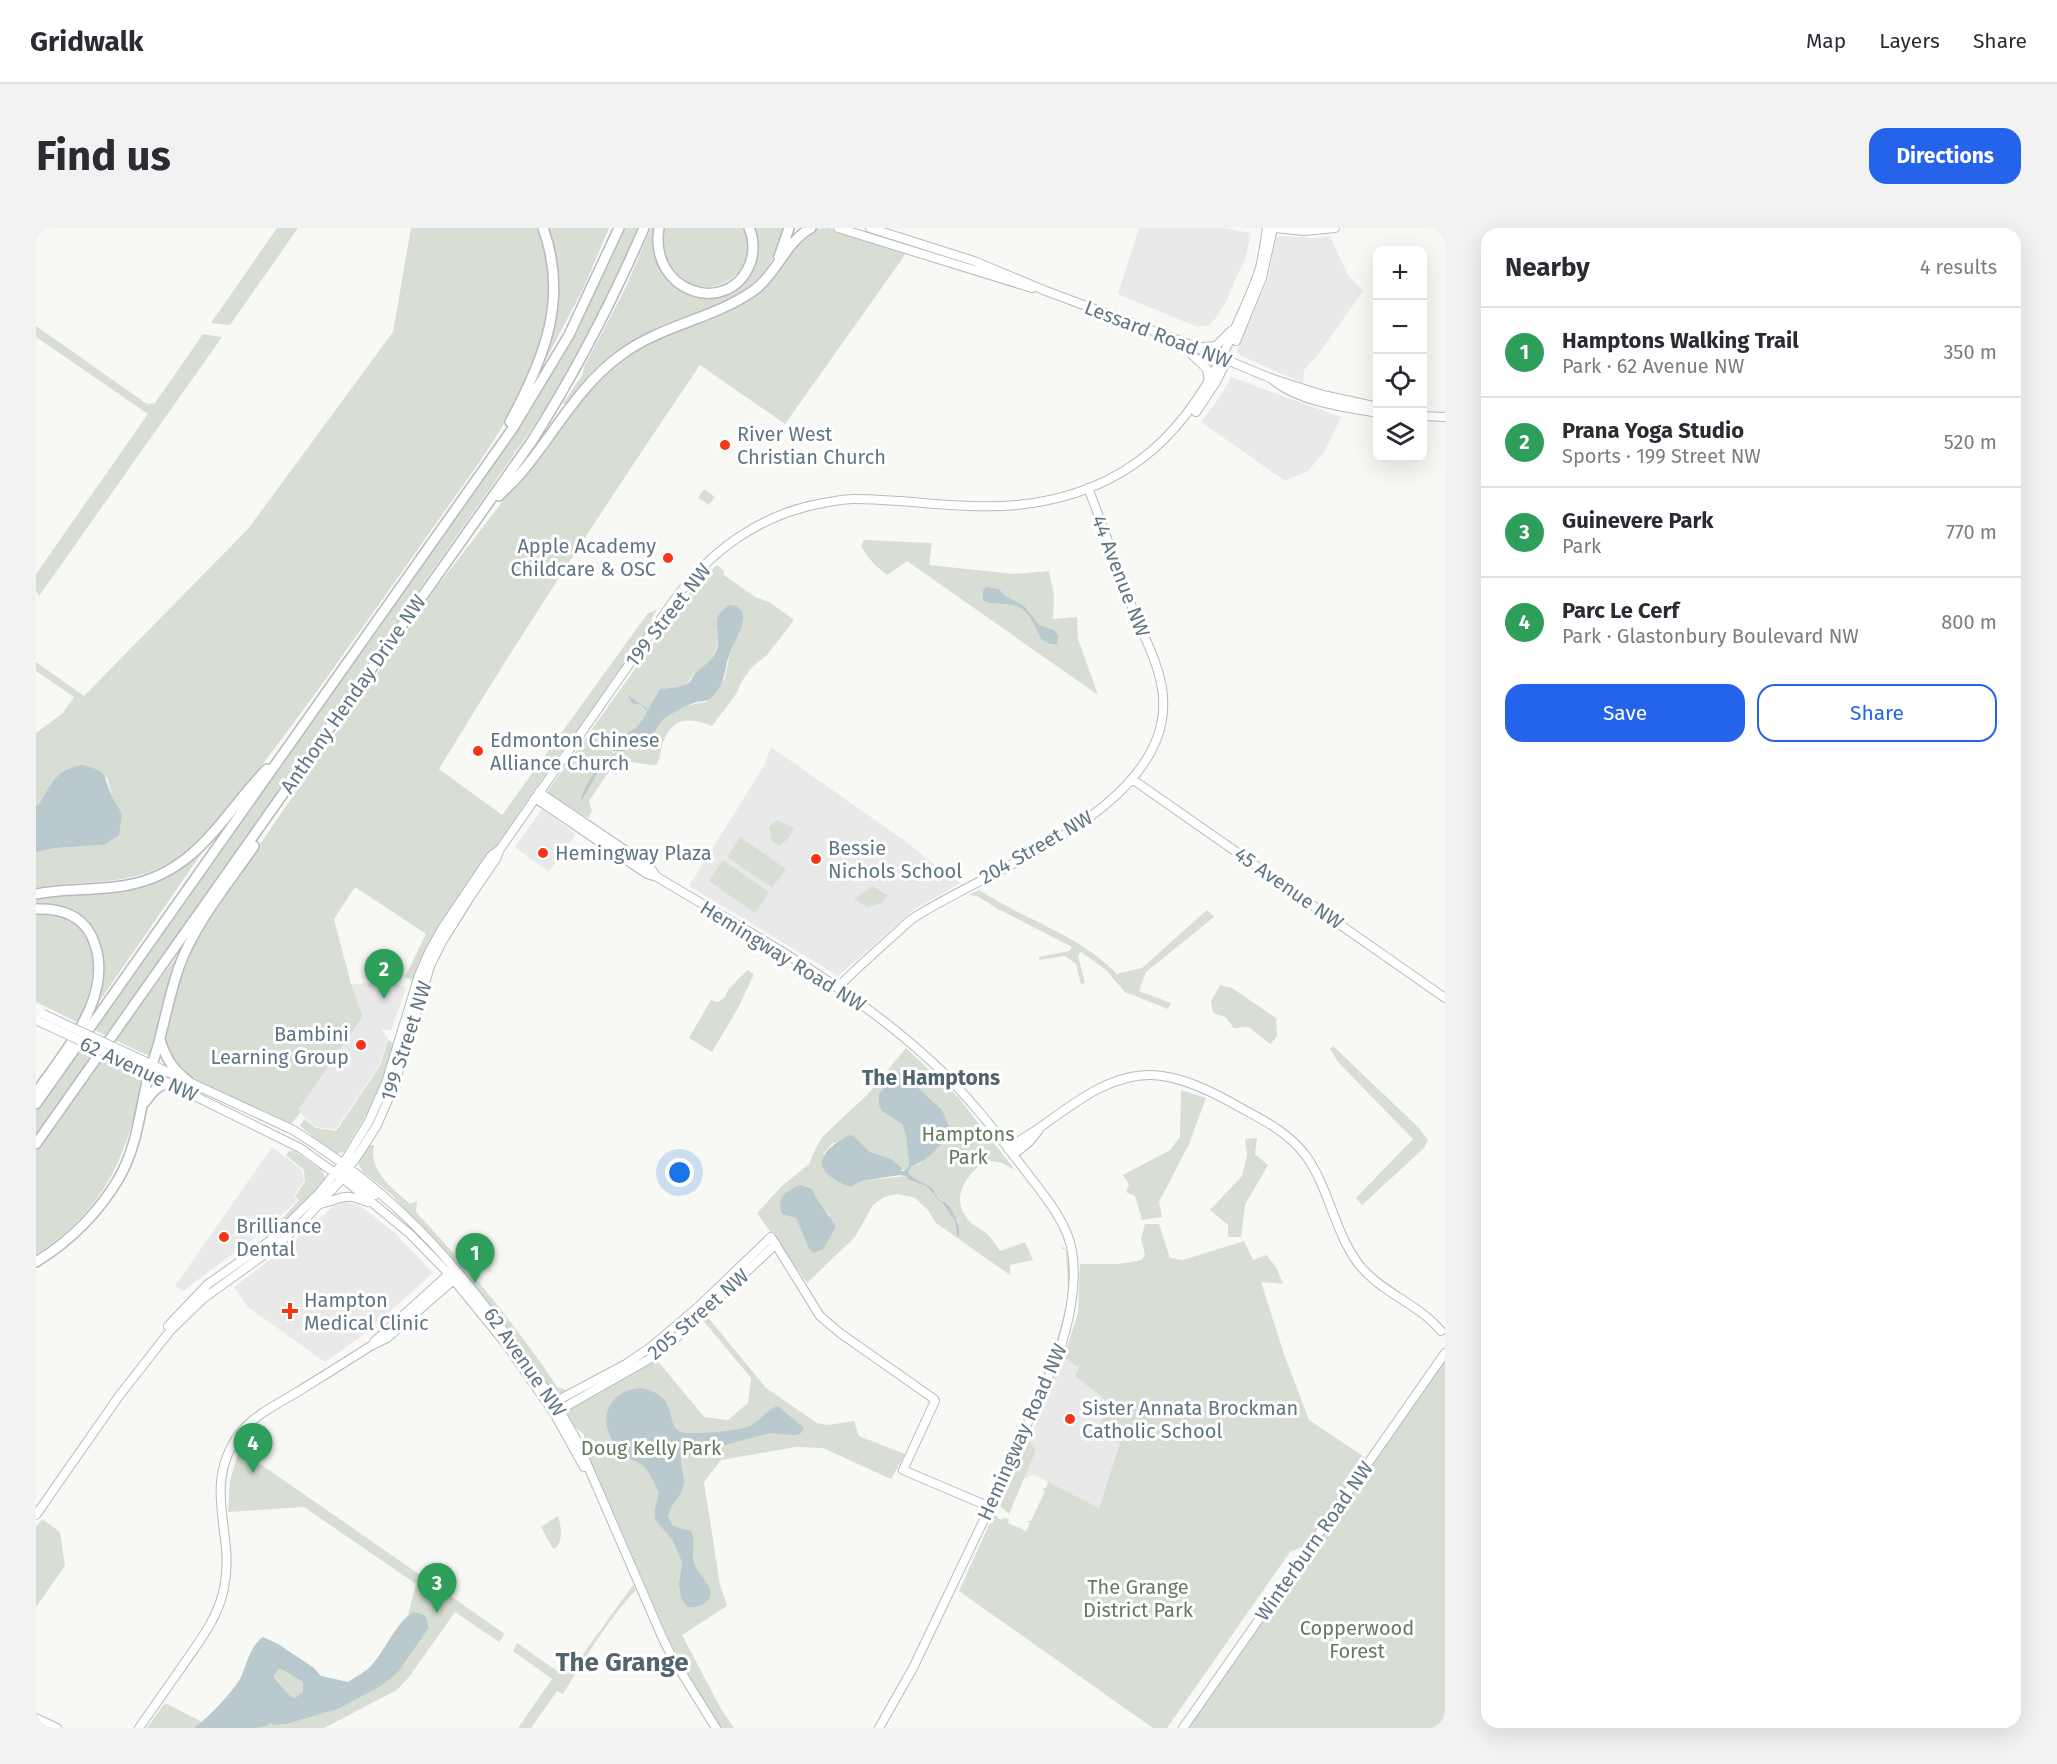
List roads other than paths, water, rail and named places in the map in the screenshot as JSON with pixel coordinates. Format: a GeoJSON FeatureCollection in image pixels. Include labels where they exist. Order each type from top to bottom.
{"type":"FeatureCollection","features":[{"type":"Feature","properties":{"kind":"highway"},"geometry":{"type":"LineString","coordinates":[[476,480],[526,391],[553,317],[554,276],[543,228]]}},
{"type":"Feature","properties":{"kind":"highway"},"geometry":{"type":"LineString","coordinates":[[578,317],[613,228]]}},
{"type":"Feature","properties":{"kind":"highway","name":"Anthony Henday Drive NW"},"geometry":{"type":"LineString","coordinates":[[36,1104],[528,404],[578,317],[619,228]]}},
{"type":"Feature","properties":{"kind":"highway","name":"Anthony Henday Drive NW"},"geometry":{"type":"LineString","coordinates":[[36,1144],[532,441],[571,377],[605,314],[644,228]]}},
{"type":"Feature","properties":{"kind":"highway"},"geometry":{"type":"LineString","coordinates":[[659,228],[657,242],[659,256],[665,269],[678,284],[704,294],[730,286],[747,271],[753,254],[749,228]]}},
{"type":"Feature","properties":{"kind":"highway"},"geometry":{"type":"LineString","coordinates":[[769,275],[789,228]]}},
{"type":"Feature","properties":{"kind":"highway"},"geometry":{"type":"LineString","coordinates":[[482,512],[520,474],[575,398],[607,365],[640,342],[743,297],[758,287],[799,237],[811,228]]}},
{"type":"Feature","properties":{"kind":"highway"},"geometry":{"type":"LineString","coordinates":[[36,894],[115,888],[167,871],[203,845],[258,778],[286,750]]}},
{"type":"Feature","properties":{"kind":"highway"},"geometry":{"type":"LineString","coordinates":[[36,1262],[70,1238],[104,1202],[120,1176],[130,1155],[176,977],[187,949],[267,827],[285,792]]}},
{"type":"Feature","properties":{"kind":"highway"},"geometry":{"type":"LineString","coordinates":[[36,909],[64,911],[79,920],[88,929],[95,943],[100,969],[95,997],[88,1012],[66,1050],[36,1093]]}},
{"type":"Feature","properties":{"kind":"highway"},"geometry":{"type":"LineString","coordinates":[[160,1039],[167,1060],[177,1073],[188,1081]]}},
{"type":"Feature","properties":{"kind":"highway"},"geometry":{"type":"LineString","coordinates":[[144,1104],[154,1090],[169,1083]]}},
{"type":"Feature","properties":{"kind":"main road","name":"Lessard Road NW"},"geometry":{"type":"LineString","coordinates":[[838,228],[1019,285],[1046,291]]}},
{"type":"Feature","properties":{"kind":"main road","name":"199 Street NW"},"geometry":{"type":"LineString","coordinates":[[1179,426],[1225,359],[1260,267],[1268,228]]}},
{"type":"Feature","properties":{"kind":"main road","name":"199 Street NW"},"geometry":{"type":"LineString","coordinates":[[119,1396],[170,1331],[197,1305],[281,1242],[320,1204],[373,1131],[394,1086],[430,966],[442,942],[537,795],[675,599],[704,565],[748,530],[804,507],[845,499],[1015,505],[1036,502],[1088,488],[1114,476],[1140,460],[1190,419],[1207,397],[1262,278],[1274,228]]}},
{"type":"Feature","properties":{"kind":"main road"},"geometry":{"type":"LineString","coordinates":[[1274,228],[1304,231],[1335,228]]}},
{"type":"Feature","properties":{"kind":"main road","name":"Lessard Road NW"},"geometry":{"type":"LineString","coordinates":[[874,229],[955,254],[1270,378],[1323,395],[1373,406]]}},
{"type":"Feature","properties":{"kind":"main road"},"geometry":{"type":"LineString","coordinates":[[1191,345],[1209,348],[1216,346],[1230,333],[1241,315]]}},
{"type":"Feature","properties":{"kind":"main road"},"geometry":{"type":"LineString","coordinates":[[1177,340],[1207,369],[1209,383]]}},
{"type":"Feature","properties":{"kind":"main road","name":"Lessard Road NW"},"geometry":{"type":"LineString","coordinates":[[1270,378],[1279,386],[1311,398],[1350,409],[1373,412]]}},
{"type":"Feature","properties":{"kind":"main road"},"geometry":{"type":"LineString","coordinates":[[1427,416],[1445,417]]}},
{"type":"Feature","properties":{"kind":"main road","name":"44 Avenue NW"},"geometry":{"type":"LineString","coordinates":[[1088,488],[1155,663]]}},
{"type":"Feature","properties":{"kind":"main road","name":"204 Street NW"},"geometry":{"type":"LineString","coordinates":[[838,987],[913,918],[1052,843],[1105,806],[1132,779],[1150,754],[1161,729],[1163,700],[1161,681],[1155,663]]}},
{"type":"Feature","properties":{"kind":"main road","name":"45 Avenue NW"},"geometry":{"type":"LineString","coordinates":[[1132,779],[1445,998]]}},
{"type":"Feature","properties":{"kind":"main road","name":"Hemingway Road NW"},"geometry":{"type":"LineString","coordinates":[[537,795],[650,867],[657,877],[763,939],[838,987],[885,1022],[950,1079],[1011,1152],[1064,1228],[1072,1251],[1074,1269],[1071,1307],[1064,1341],[990,1507],[913,1668],[879,1728]]}},
{"type":"Feature","properties":{"kind":"main road"},"geometry":{"type":"LineString","coordinates":[[38,1015],[151,1069]]}},
{"type":"Feature","properties":{"kind":"main road","name":"62 Avenue NW"},"geometry":{"type":"LineString","coordinates":[[151,1069],[169,1083],[289,1142],[342,1171],[398,1208],[455,1274]]}},
{"type":"Feature","properties":{"kind":"main road","name":"62 Avenue NW"},"geometry":{"type":"LineString","coordinates":[[151,1069],[188,1081],[293,1130],[342,1171],[375,1204],[480,1298],[555,1407],[601,1496],[683,1684],[710,1728]]}},
{"type":"Feature","properties":{"kind":"main road"},"geometry":{"type":"LineString","coordinates":[[1011,1152],[1029,1142],[1041,1127],[1072,1104],[1117,1081],[1151,1075],[1180,1081],[1227,1100],[1275,1127],[1293,1141],[1312,1166],[1358,1263],[1379,1284],[1417,1310],[1441,1331]]}},
{"type":"Feature","properties":{"kind":"main road","name":"199 Street NW"},"geometry":{"type":"LineString","coordinates":[[36,1515],[119,1396],[146,1353],[204,1288],[268,1242],[342,1171]]}},
{"type":"Feature","properties":{"kind":"main road"},"geometry":{"type":"LineString","coordinates":[[320,1204],[341,1196],[349,1196],[375,1204]]}},
{"type":"Feature","properties":{"kind":"main road","name":"205 Street NW"},"geometry":{"type":"LineString","coordinates":[[555,1407],[652,1346],[773,1241],[820,1316],[935,1401],[903,1470],[990,1507]]}},
{"type":"Feature","properties":{"kind":"main road"},"geometry":{"type":"LineString","coordinates":[[139,1728],[204,1635],[221,1599],[225,1586],[227,1562],[220,1508],[220,1486],[226,1460],[236,1439],[254,1419],[369,1347],[455,1274]]}},
{"type":"Feature","properties":{"kind":"main road","name":"Winterburn Road NW"},"geometry":{"type":"LineString","coordinates":[[1183,1728],[1445,1353]]}},
{"type":"Feature","properties":{"kind":"main road","name":"62 Avenue NW"},"geometry":{"type":"LineString","coordinates":[[673,1659],[716,1728]]}},
{"type":"Feature","properties":{"kind":"main road"},"geometry":{"type":"LineString","coordinates":[[36,1718],[57,1728]]}},
{"type":"Feature","properties":{"kind":"place","name":"River West Christian Church"},"geometry":{"type":"Point","coordinates":[725,445]}},
{"type":"Feature","properties":{"kind":"place","name":"Apple Academy Childcare & OSC"},"geometry":{"type":"Point","coordinates":[668,558]}},
{"type":"Feature","properties":{"kind":"place","name":"Edmonton Chinese Alliance Church"},"geometry":{"type":"Point","coordinates":[478,751]}},
{"type":"Feature","properties":{"kind":"place","name":"Hemingway Plaza"},"geometry":{"type":"Point","coordinates":[543,853]}},
{"type":"Feature","properties":{"kind":"place","name":"Bessie Nichols School"},"geometry":{"type":"Point","coordinates":[816,859]}},
{"type":"Feature","properties":{"kind":"place","name":"Prana Yoga Studio"},"geometry":{"type":"Point","coordinates":[384,999]}},
{"type":"Feature","properties":{"kind":"place","name":"Bambini Learning Group"},"geometry":{"type":"Point","coordinates":[361,1045]}},
{"type":"Feature","properties":{"kind":"place","name":"Brilliance Dental"},"geometry":{"type":"Point","coordinates":[224,1237]}},
{"type":"Feature","properties":{"kind":"place","name":"Hamptons Walking Trail"},"geometry":{"type":"Point","coordinates":[475,1283]}},
{"type":"Feature","properties":{"kind":"place","name":"Hampton Medical Clinic"},"geometry":{"type":"Point","coordinates":[290,1311]}},
{"type":"Feature","properties":{"kind":"place","name":"Sister Annata Brockman Catholic School"},"geometry":{"type":"Point","coordinates":[1070,1419]}},
{"type":"Feature","properties":{"kind":"place","name":"Parc Le Cerf"},"geometry":{"type":"Point","coordinates":[253,1473]}},
{"type":"Feature","properties":{"kind":"place","name":"Guinevere Park"},"geometry":{"type":"Point","coordinates":[437,1613]}},
{"type":"Feature","properties":{"kind":"district","name":"The Hamptons"},"geometry":{"type":"Point","coordinates":[931,1078]}},
{"type":"Feature","properties":{"kind":"district","name":"The Grange"},"geometry":{"type":"Point","coordinates":[622,1662]}},
{"type":"Feature","properties":{"kind":"park label","name":"Hamptons Park"},"geometry":{"type":"Point","coordinates":[968,1146]}},
{"type":"Feature","properties":{"kind":"park label","name":"Doug Kelly Park"},"geometry":{"type":"Point","coordinates":[651,1448]}},
{"type":"Feature","properties":{"kind":"park label","name":"The Grange District Park"},"geometry":{"type":"Point","coordinates":[1138,1598]}},
{"type":"Feature","properties":{"kind":"park label","name":"Copperwood Forest"},"geometry":{"type":"Point","coordinates":[1357,1640]}}]}
